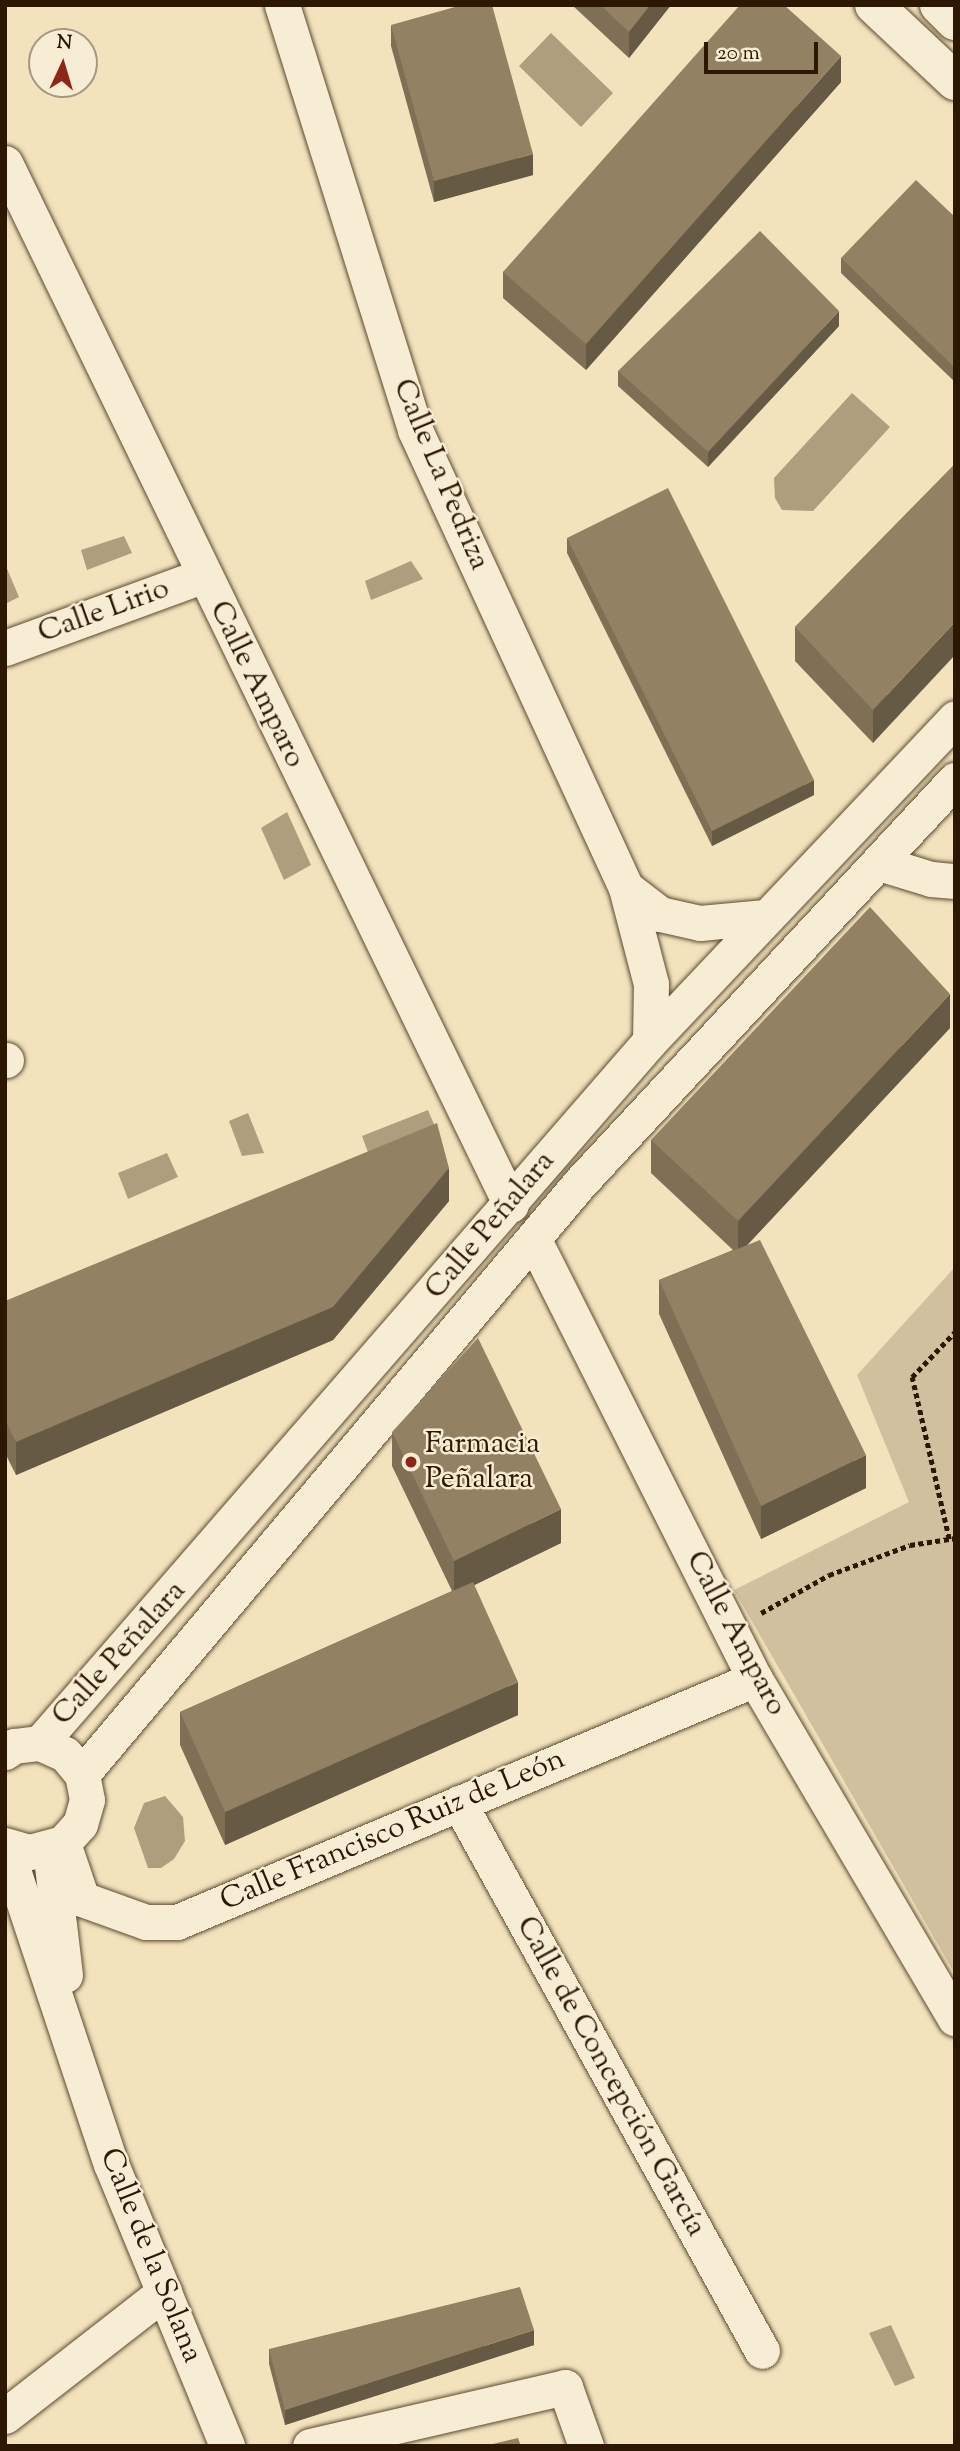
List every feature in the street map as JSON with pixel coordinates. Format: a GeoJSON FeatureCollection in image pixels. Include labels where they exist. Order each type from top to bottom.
{"type":"FeatureCollection","features":[{"type":"Feature","properties":{"kind":"street","name":"Calle La Pedriza"},"geometry":{"type":"LineString","coordinates":[[282,5],[415,430],[626,888],[651,984],[650,1041]]}},
{"type":"Feature","properties":{"kind":"street"},"geometry":{"type":"LineString","coordinates":[[874,5],[955,81]]}},
{"type":"Feature","properties":{"kind":"street"},"geometry":{"type":"LineString","coordinates":[[939,5],[955,21]]}},
{"type":"Feature","properties":{"kind":"street","name":"Calle Amparo"},"geometry":{"type":"LineString","coordinates":[[5,163],[14,202],[202,576],[511,1205]]}},
{"type":"Feature","properties":{"kind":"street","name":"Calle Lirio"},"geometry":{"type":"LineString","coordinates":[[5,648],[202,576]]}},
{"type":"Feature","properties":{"kind":"street","name":"Calle Peñalara"},"geometry":{"type":"LineString","coordinates":[[56,1846],[80,1824],[87,1800],[82,1774],[65,1754],[16,1742],[511,1205],[650,1041],[763,917],[955,719]]}},
{"type":"Feature","properties":{"kind":"street","name":"Calle Peñalara"},"geometry":{"type":"LineString","coordinates":[[82,1774],[579,1184],[955,780]]}},
{"type":"Feature","properties":{"kind":"street"},"geometry":{"type":"LineString","coordinates":[[879,863],[932,879],[955,881]]}},
{"type":"Feature","properties":{"kind":"street","name":"Calle La Pedriza"},"geometry":{"type":"LineString","coordinates":[[626,888],[660,914],[700,923],[763,917]]}},
{"type":"Feature","properties":{"kind":"street","name":"Calle Amparo"},"geometry":{"type":"LineString","coordinates":[[534,1240],[755,1679],[955,2018]]}},
{"type":"Feature","properties":{"kind":"street","name":"Calle Francisco Ruiz de León"},"geometry":{"type":"LineString","coordinates":[[56,1846],[82,1899],[146,1922],[177,1922],[755,1679]]}},
{"type":"Feature","properties":{"kind":"street","name":"Calle de Concepción García"},"geometry":{"type":"LineString","coordinates":[[459,1803],[762,2351]]}},
{"type":"Feature","properties":{"kind":"street"},"geometry":{"type":"LineString","coordinates":[[5,1845],[29,1852],[56,1846]]}},
{"type":"Feature","properties":{"kind":"street","name":"Calle de la Solana"},"geometry":{"type":"LineString","coordinates":[[5,1845],[111,2164],[227,2446]]}},
{"type":"Feature","properties":{"kind":"street","name":"Calle de la Solana"},"geometry":{"type":"LineString","coordinates":[[56,1846],[78,2065]]}},
{"type":"Feature","properties":{"kind":"street"},"geometry":{"type":"LineString","coordinates":[[5,2416],[164,2292]]}},
{"type":"Feature","properties":{"kind":"street"},"geometry":{"type":"LineString","coordinates":[[310,2446],[565,2387],[586,2446]]}},
{"type":"Feature","properties":{"kind":"path"},"geometry":{"type":"LineString","coordinates":[[730,1630],[829,1575],[909,1545],[952,1539],[912,1377],[955,1332]]}},
{"type":"Feature","properties":{"kind":"shaded area"},"geometry":{"type":"Polygon","coordinates":[[[551,33],[613,93],[581,127],[519,66],[551,33]]]}},
{"type":"Feature","properties":{"kind":"shaded area"},"geometry":{"type":"Polygon","coordinates":[[[852,393],[890,427],[813,511],[782,510],[775,498],[774,478],[852,393]]]}},
{"type":"Feature","properties":{"kind":"shaded area"},"geometry":{"type":"Polygon","coordinates":[[[124,536],[132,553],[87,570],[81,550],[124,536]]]}},
{"type":"Feature","properties":{"kind":"shaded area"},"geometry":{"type":"Polygon","coordinates":[[[411,561],[423,579],[371,600],[365,581],[411,561]]]}},
{"type":"Feature","properties":{"kind":"shaded area"},"geometry":{"type":"Polygon","coordinates":[[[5,564],[19,597],[5,604],[5,564]]]}},
{"type":"Feature","properties":{"kind":"shaded area"},"geometry":{"type":"Polygon","coordinates":[[[287,812],[311,865],[284,880],[261,828],[287,812]]]}},
{"type":"Feature","properties":{"kind":"shaded area"},"geometry":{"type":"Polygon","coordinates":[[[428,1110],[439,1136],[375,1171],[362,1136],[428,1110]]]}},
{"type":"Feature","properties":{"kind":"shaded area"},"geometry":{"type":"Polygon","coordinates":[[[248,1113],[264,1153],[242,1156],[229,1121],[248,1113]]]}},
{"type":"Feature","properties":{"kind":"shaded area"},"geometry":{"type":"Polygon","coordinates":[[[167,1153],[178,1177],[128,1199],[118,1173],[167,1153]]]}},
{"type":"Feature","properties":{"kind":"shaded area"},"geometry":{"type":"Polygon","coordinates":[[[955,1267],[955,1974],[734,1590],[909,1502],[857,1375],[955,1267]]]}},
{"type":"Feature","properties":{"kind":"shaded area"},"geometry":{"type":"Polygon","coordinates":[[[165,1796],[183,1817],[185,1841],[174,1859],[161,1868],[148,1868],[134,1828],[144,1803],[165,1796]]]}},
{"type":"Feature","properties":{"kind":"shaded area"},"geometry":{"type":"Polygon","coordinates":[[[891,2325],[915,2378],[895,2386],[869,2333],[891,2325]]]}},
{"type":"Feature","properties":{"kind":"building"},"geometry":{"type":"Polygon","coordinates":[[[462,5],[492,5],[533,154],[434,181],[391,25],[462,5]]]}},
{"type":"Feature","properties":{"kind":"building"},"geometry":{"type":"Polygon","coordinates":[[[600,5],[650,5],[629,32],[600,5]]]}},
{"type":"Feature","properties":{"kind":"building"},"geometry":{"type":"Polygon","coordinates":[[[740,5],[784,5],[841,56],[586,344],[503,272],[740,5]]]}},
{"type":"Feature","properties":{"kind":"building"},"geometry":{"type":"Polygon","coordinates":[[[916,180],[955,217],[955,368],[841,258],[916,180]]]}},
{"type":"Feature","properties":{"kind":"building"},"geometry":{"type":"Polygon","coordinates":[[[760,231],[839,311],[708,452],[618,371],[760,231]]]}},
{"type":"Feature","properties":{"kind":"building"},"geometry":{"type":"Polygon","coordinates":[[[955,464],[955,622],[873,710],[795,627],[955,464]]]}},
{"type":"Feature","properties":{"kind":"building"},"geometry":{"type":"Polygon","coordinates":[[[668,488],[814,780],[712,831],[567,538],[668,488]]]}},
{"type":"Feature","properties":{"kind":"building"},"geometry":{"type":"Polygon","coordinates":[[[870,907],[950,994],[738,1221],[651,1140],[870,907]]]}},
{"type":"Feature","properties":{"kind":"building"},"geometry":{"type":"Polygon","coordinates":[[[437,1123],[449,1168],[333,1307],[16,1442],[5,1420],[5,1301],[437,1123]]]}},
{"type":"Feature","properties":{"kind":"building"},"geometry":{"type":"Polygon","coordinates":[[[760,1240],[866,1455],[761,1506],[659,1280],[760,1240]]]}},
{"type":"Feature","properties":{"kind":"building"},"geometry":{"type":"Polygon","coordinates":[[[478,1338],[561,1509],[454,1561],[392,1432],[478,1338]]]}},
{"type":"Feature","properties":{"kind":"building"},"geometry":{"type":"Polygon","coordinates":[[[473,1582],[518,1682],[225,1812],[180,1712],[473,1582]]]}},
{"type":"Feature","properties":{"kind":"building"},"geometry":{"type":"Polygon","coordinates":[[[520,2287],[534,2330],[285,2410],[269,2349],[520,2287]]]}},
{"type":"Feature","properties":{"kind":"building"},"geometry":{"type":"Polygon","coordinates":[[[518,2438],[521,2446],[484,2446],[518,2438]]]}},
{"type":"Feature","properties":{"kind":"place","name":"Farmacia Peñalara"},"geometry":{"type":"Point","coordinates":[411,1462]}}]}
